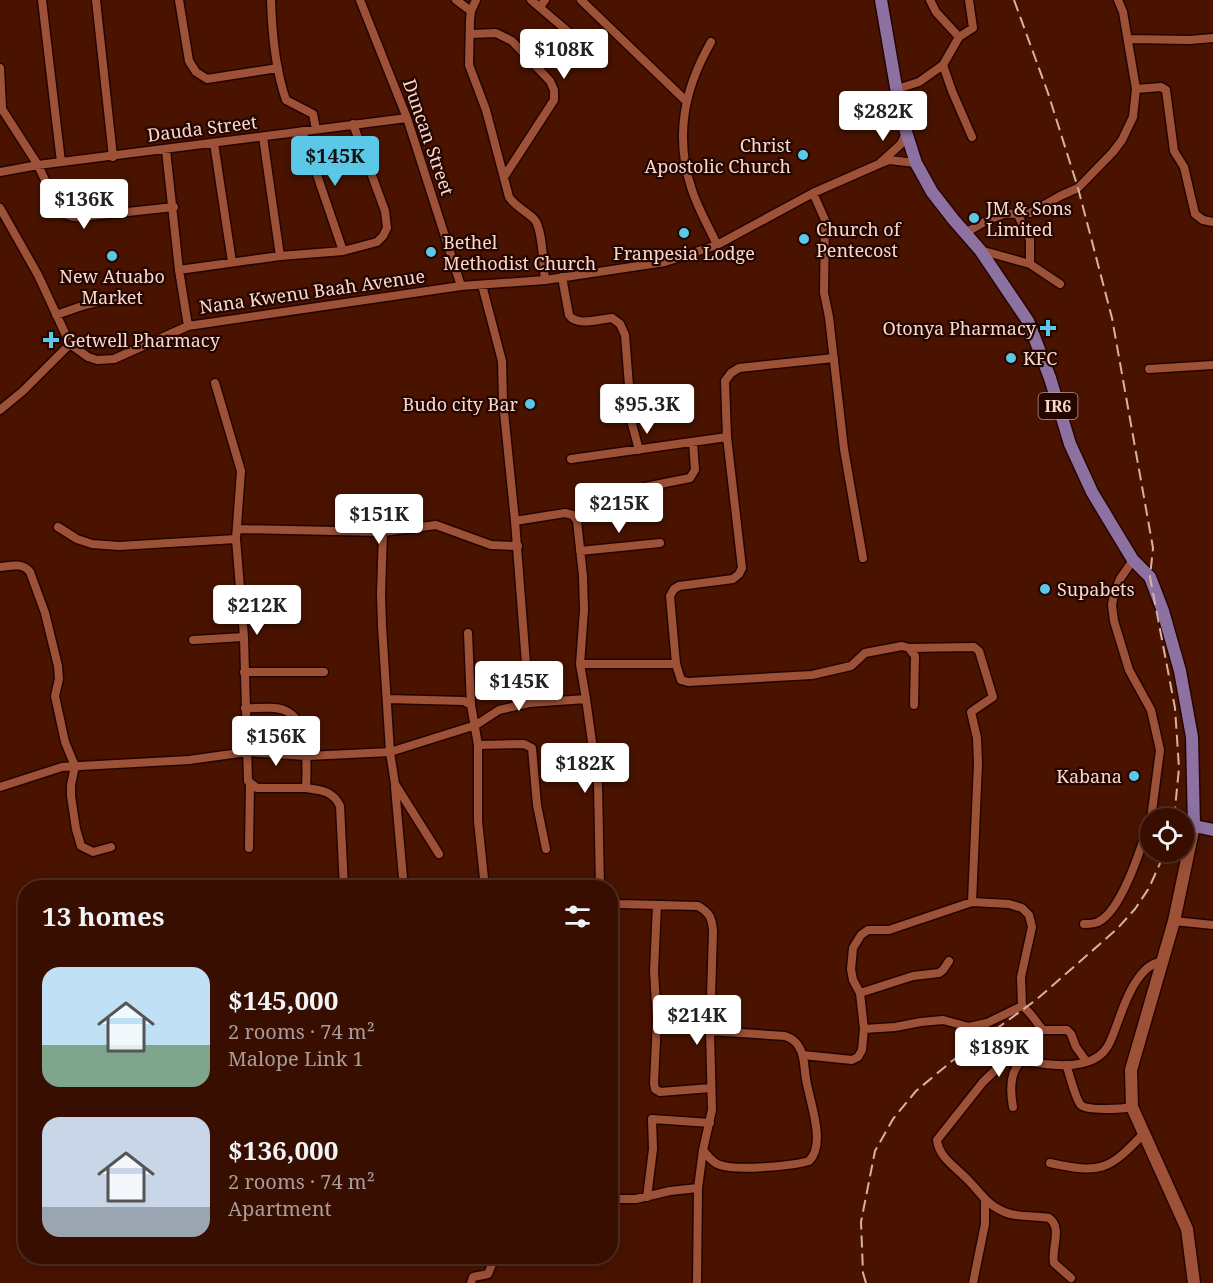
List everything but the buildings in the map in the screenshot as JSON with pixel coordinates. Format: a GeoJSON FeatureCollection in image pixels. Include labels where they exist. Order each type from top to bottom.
{"type":"FeatureCollection","features":[{"type":"Feature","properties":{"kind":"main road","name":"IR6"},"geometry":{"type":"LineString","coordinates":[[881,0],[901,116],[916,164],[932,192],[980,250],[1028,321],[1050,378],[1070,444],[1092,492],[1133,560],[1150,577],[1163,611],[1180,671],[1192,736],[1194,808]]}},
{"type":"Feature","properties":{"kind":"main road"},"geometry":{"type":"LineString","coordinates":[[1194,826],[1213,830]]}},
{"type":"Feature","properties":{"kind":"main road"},"geometry":{"type":"LineString","coordinates":[[1186,862],[1174,921],[1131,1070],[1132,1107],[1187,1229],[1194,1283]]}},
{"type":"Feature","properties":{"kind":"street"},"geometry":{"type":"LineString","coordinates":[[42,0],[61,162]]}},
{"type":"Feature","properties":{"kind":"street"},"geometry":{"type":"LineString","coordinates":[[96,0],[113,157]]}},
{"type":"Feature","properties":{"kind":"street"},"geometry":{"type":"LineString","coordinates":[[179,0],[189,61],[196,72],[207,79],[278,68]]}},
{"type":"Feature","properties":{"kind":"street"},"geometry":{"type":"LineString","coordinates":[[272,0],[274,40],[286,100],[313,114],[316,129]]}},
{"type":"Feature","properties":{"kind":"street","name":"Duncan Street"},"geometry":{"type":"LineString","coordinates":[[360,0],[407,118],[461,286]]}},
{"type":"Feature","properties":{"kind":"street"},"geometry":{"type":"LineString","coordinates":[[456,0],[471,11]]}},
{"type":"Feature","properties":{"kind":"street"},"geometry":{"type":"LineString","coordinates":[[476,0],[471,11],[469,64],[486,110],[508,197],[539,225],[545,280]]}},
{"type":"Feature","properties":{"kind":"street"},"geometry":{"type":"LineString","coordinates":[[531,0],[543,4],[572,35]]}},
{"type":"Feature","properties":{"kind":"street"},"geometry":{"type":"LineString","coordinates":[[930,0],[936,12],[959,37]]}},
{"type":"Feature","properties":{"kind":"street"},"geometry":{"type":"LineString","coordinates":[[897,89],[919,82],[943,65],[959,37],[973,28],[969,0]]}},
{"type":"Feature","properties":{"kind":"street"},"geometry":{"type":"LineString","coordinates":[[965,233],[1004,214],[1030,213],[1084,184],[1122,140],[1134,117],[1136,89],[1129,39],[1118,0]]}},
{"type":"Feature","properties":{"kind":"street"},"geometry":{"type":"LineString","coordinates":[[584,1],[686,101]]}},
{"type":"Feature","properties":{"kind":"street"},"geometry":{"type":"LineString","coordinates":[[471,34],[496,33],[512,41],[550,81],[555,90],[554,100],[504,177]]}},
{"type":"Feature","properties":{"kind":"street"},"geometry":{"type":"LineString","coordinates":[[1129,39],[1213,38]]}},
{"type":"Feature","properties":{"kind":"street"},"geometry":{"type":"LineString","coordinates":[[711,42],[691,82],[686,101],[683,145],[692,190],[717,246]]}},
{"type":"Feature","properties":{"kind":"street"},"geometry":{"type":"LineString","coordinates":[[943,65],[972,137]]}},
{"type":"Feature","properties":{"kind":"street"},"geometry":{"type":"LineString","coordinates":[[0,68],[1,107],[38,165],[59,210],[73,218],[174,207]]}},
{"type":"Feature","properties":{"kind":"street"},"geometry":{"type":"LineString","coordinates":[[1136,89],[1161,87],[1166,90],[1174,151],[1184,167],[1196,214],[1203,220],[1213,222]]}},
{"type":"Feature","properties":{"kind":"street","name":"Dauda Street"},"geometry":{"type":"LineString","coordinates":[[0,172],[38,165],[407,118]]}},
{"type":"Feature","properties":{"kind":"street"},"geometry":{"type":"LineString","coordinates":[[179,270],[280,256],[343,251],[377,242],[387,228],[385,211],[353,124]]}},
{"type":"Feature","properties":{"kind":"street"},"geometry":{"type":"LineString","coordinates":[[302,131],[343,251]]}},
{"type":"Feature","properties":{"kind":"street","name":"Nana Kwenu Baah Avenue"},"geometry":{"type":"LineString","coordinates":[[879,164],[901,144],[906,133]]}},
{"type":"Feature","properties":{"kind":"street"},"geometry":{"type":"LineString","coordinates":[[263,137],[280,256]]}},
{"type":"Feature","properties":{"kind":"street"},"geometry":{"type":"LineString","coordinates":[[214,143],[232,262]]}},
{"type":"Feature","properties":{"kind":"street"},"geometry":{"type":"LineString","coordinates":[[166,150],[174,207],[179,270],[188,326]]}},
{"type":"Feature","properties":{"kind":"street","name":"Nana Kwenu Baah Avenue"},"geometry":{"type":"LineString","coordinates":[[70,344],[88,357],[114,359],[188,326],[461,286],[545,280],[665,262],[717,246],[813,193],[889,160],[916,164]]}},
{"type":"Feature","properties":{"kind":"street"},"geometry":{"type":"LineString","coordinates":[[813,193],[825,220],[823,277],[844,449],[862,558]]}},
{"type":"Feature","properties":{"kind":"street"},"geometry":{"type":"LineString","coordinates":[[0,209],[38,275],[70,344],[23,391],[0,410]]}},
{"type":"Feature","properties":{"kind":"street"},"geometry":{"type":"LineString","coordinates":[[1018,215],[1030,240],[1030,264]]}},
{"type":"Feature","properties":{"kind":"street"},"geometry":{"type":"LineString","coordinates":[[980,250],[1030,264],[1060,284]]}},
{"type":"Feature","properties":{"kind":"street"},"geometry":{"type":"LineString","coordinates":[[562,277],[569,315],[572,319],[577,322],[612,318],[620,324],[625,335],[633,424],[639,450]]}},
{"type":"Feature","properties":{"kind":"street"},"geometry":{"type":"LineString","coordinates":[[482,285],[502,361],[502,402],[518,546],[529,703]]}},
{"type":"Feature","properties":{"kind":"street"},"geometry":{"type":"LineString","coordinates":[[56,315],[114,298]]}},
{"type":"Feature","properties":{"kind":"street"},"geometry":{"type":"LineString","coordinates":[[834,358],[739,368],[725,381],[727,437],[742,568],[733,579],[679,586],[674,589],[670,596],[676,664],[681,680],[688,682],[812,675],[851,666],[865,653],[902,646],[909,648],[974,647],[979,651],[993,697],[971,712],[977,738],[978,763],[972,902]]}},
{"type":"Feature","properties":{"kind":"street"},"geometry":{"type":"LineString","coordinates":[[1149,369],[1213,365]]}},
{"type":"Feature","properties":{"kind":"street"},"geometry":{"type":"LineString","coordinates":[[215,383],[242,471],[236,539],[244,636],[245,708],[250,784],[249,848]]}},
{"type":"Feature","properties":{"kind":"street"},"geometry":{"type":"LineString","coordinates":[[571,459],[727,437]]}},
{"type":"Feature","properties":{"kind":"street"},"geometry":{"type":"LineString","coordinates":[[645,488],[690,478],[695,470],[693,442]]}},
{"type":"Feature","properties":{"kind":"street"},"geometry":{"type":"LineString","coordinates":[[515,521],[565,513],[573,515],[577,522],[584,610],[580,664],[598,785],[600,880]]}},
{"type":"Feature","properties":{"kind":"street"},"geometry":{"type":"LineString","coordinates":[[237,529],[383,532],[436,525],[491,545],[518,546]]}},
{"type":"Feature","properties":{"kind":"street"},"geometry":{"type":"LineString","coordinates":[[58,527],[92,544],[119,546],[236,539]]}},
{"type":"Feature","properties":{"kind":"street"},"geometry":{"type":"LineString","coordinates":[[383,532],[381,594],[390,752],[403,878]]}},
{"type":"Feature","properties":{"kind":"street"},"geometry":{"type":"LineString","coordinates":[[580,552],[660,543]]}},
{"type":"Feature","properties":{"kind":"street"},"geometry":{"type":"LineString","coordinates":[[1133,560],[1120,579],[1113,594],[1112,605],[1114,621],[1129,670],[1151,710],[1160,750],[1153,808]]}},
{"type":"Feature","properties":{"kind":"street"},"geometry":{"type":"LineString","coordinates":[[0,567],[20,565],[30,572],[45,613],[58,666],[56,707],[65,742],[75,766],[70,785],[76,829],[81,846],[93,852],[111,847]]}},
{"type":"Feature","properties":{"kind":"street"},"geometry":{"type":"LineString","coordinates":[[468,633],[471,705],[478,745],[478,821],[484,880]]}},
{"type":"Feature","properties":{"kind":"street"},"geometry":{"type":"LineString","coordinates":[[193,640],[244,636]]}},
{"type":"Feature","properties":{"kind":"street"},"geometry":{"type":"LineString","coordinates":[[909,648],[915,656],[914,705]]}},
{"type":"Feature","properties":{"kind":"street"},"geometry":{"type":"LineString","coordinates":[[580,664],[676,664]]}},
{"type":"Feature","properties":{"kind":"street"},"geometry":{"type":"LineString","coordinates":[[244,672],[324,672]]}},
{"type":"Feature","properties":{"kind":"street"},"geometry":{"type":"LineString","coordinates":[[387,699],[464,702],[471,705]]}},
{"type":"Feature","properties":{"kind":"street"},"geometry":{"type":"LineString","coordinates":[[0,787],[62,767],[189,760],[247,752],[307,756],[390,752],[476,725],[499,710],[529,703],[586,699]]}},
{"type":"Feature","properties":{"kind":"street"},"geometry":{"type":"LineString","coordinates":[[245,708],[278,709],[289,712],[300,727],[307,756],[306,788]]}},
{"type":"Feature","properties":{"kind":"street"},"geometry":{"type":"LineString","coordinates":[[478,745],[524,744],[532,748],[537,805],[546,849]]}},
{"type":"Feature","properties":{"kind":"street"},"geometry":{"type":"LineString","coordinates":[[250,784],[256,788],[306,788],[327,791],[336,797],[340,806],[344,880]]}},
{"type":"Feature","properties":{"kind":"street"},"geometry":{"type":"LineString","coordinates":[[395,784],[439,854]]}},
{"type":"Feature","properties":{"kind":"street"},"geometry":{"type":"LineString","coordinates":[[1084,924],[1098,923],[1109,915],[1129,880],[1140,850]]}},
{"type":"Feature","properties":{"kind":"street"},"geometry":{"type":"LineString","coordinates":[[803,1055],[852,1060],[858,1057],[862,1050],[864,1029],[860,993],[851,969],[853,948],[861,935],[868,930],[889,930],[972,902],[1009,904],[1022,908],[1029,915],[1032,927],[1021,976],[1022,1006]]}},
{"type":"Feature","properties":{"kind":"street"},"geometry":{"type":"LineString","coordinates":[[618,903],[698,906],[708,912],[712,919],[710,1123],[703,1150],[698,1188],[697,1283]]}},
{"type":"Feature","properties":{"kind":"street"},"geometry":{"type":"LineString","coordinates":[[657,905],[654,972],[657,1020],[654,1083],[660,1092],[711,1088]]}},
{"type":"Feature","properties":{"kind":"street"},"geometry":{"type":"LineString","coordinates":[[1174,921],[1213,925]]}},
{"type":"Feature","properties":{"kind":"street"},"geometry":{"type":"LineString","coordinates":[[1071,1278],[1056,1265],[1053,1259],[1053,1244],[1057,1230],[1053,1221],[1049,1218],[1010,1214],[985,1199],[970,1181],[946,1160],[938,1148],[938,1140],[983,1082],[1009,1057],[1054,1066],[1086,1061],[1100,1056],[1106,1050],[1129,993],[1140,976],[1148,967],[1163,961]]}},
{"type":"Feature","properties":{"kind":"street"},"geometry":{"type":"LineString","coordinates":[[860,993],[914,976],[939,973],[949,962]]}},
{"type":"Feature","properties":{"kind":"street"},"geometry":{"type":"LineString","coordinates":[[864,1029],[895,1028],[943,1020],[969,1027],[987,1023],[1022,1006]]}},
{"type":"Feature","properties":{"kind":"street"},"geometry":{"type":"LineString","coordinates":[[1022,1006],[1031,1012],[1043,1030],[1067,1030],[1086,1061]]}},
{"type":"Feature","properties":{"kind":"street"},"geometry":{"type":"LineString","coordinates":[[703,1150],[719,1165],[770,1167],[800,1164],[812,1158],[816,1149],[815,1113],[799,1045],[785,1036],[710,1032]]}},
{"type":"Feature","properties":{"kind":"street"},"geometry":{"type":"LineString","coordinates":[[1013,1107],[1011,1085],[1015,1069],[1022,1060]]}},
{"type":"Feature","properties":{"kind":"street"},"geometry":{"type":"LineString","coordinates":[[1066,1065],[1079,1102],[1084,1107],[1112,1110],[1132,1107]]}},
{"type":"Feature","properties":{"kind":"street"},"geometry":{"type":"LineString","coordinates":[[647,1197],[654,1149],[652,1119],[710,1123]]}},
{"type":"Feature","properties":{"kind":"street"},"geometry":{"type":"LineString","coordinates":[[1050,1162],[1081,1170],[1096,1169],[1114,1161],[1144,1133]]}},
{"type":"Feature","properties":{"kind":"street"},"geometry":{"type":"LineString","coordinates":[[618,1200],[698,1188]]}},
{"type":"Feature","properties":{"kind":"street"},"geometry":{"type":"LineString","coordinates":[[974,1283],[985,1224],[985,1199]]}},
{"type":"Feature","properties":{"kind":"street"},"geometry":{"type":"LineString","coordinates":[[471,1283],[473,1277],[488,1274],[492,1264]]}},
{"type":"Feature","properties":{"kind":"railway"},"geometry":{"type":"LineString","coordinates":[[1014,0],[1048,93],[1078,188],[1112,318],[1153,548],[1150,577],[1175,708],[1179,768],[1175,808]]}},
{"type":"Feature","properties":{"kind":"railway"},"geometry":{"type":"LineString","coordinates":[[866,1283],[863,1273],[861,1222],[875,1151],[893,1119],[916,1091],[952,1061],[1036,1000],[1117,929],[1135,909],[1149,888],[1161,862]]}},
{"type":"Feature","properties":{"kind":"place","name":"Christ Apostolic Church"},"geometry":{"type":"Point","coordinates":[803,155]}},
{"type":"Feature","properties":{"kind":"place","name":"JM & Sons Limited"},"geometry":{"type":"Point","coordinates":[974,218]}},
{"type":"Feature","properties":{"kind":"place","name":"Franpesia Lodge"},"geometry":{"type":"Point","coordinates":[684,233]}},
{"type":"Feature","properties":{"kind":"place","name":"Church of Pentecost"},"geometry":{"type":"Point","coordinates":[804,239]}},
{"type":"Feature","properties":{"kind":"place","name":"Bethel Methodist Church"},"geometry":{"type":"Point","coordinates":[431,252]}},
{"type":"Feature","properties":{"kind":"place","name":"New Atuabo Market"},"geometry":{"type":"Point","coordinates":[112,256]}},
{"type":"Feature","properties":{"kind":"place","name":"Otonya Pharmacy"},"geometry":{"type":"Point","coordinates":[1048,328]}},
{"type":"Feature","properties":{"kind":"place","name":"Getwell Pharmacy"},"geometry":{"type":"Point","coordinates":[51,340]}},
{"type":"Feature","properties":{"kind":"place","name":"KFC"},"geometry":{"type":"Point","coordinates":[1011,358]}},
{"type":"Feature","properties":{"kind":"place","name":"Budo city Bar"},"geometry":{"type":"Point","coordinates":[530,404]}},
{"type":"Feature","properties":{"kind":"place","name":"Supabets"},"geometry":{"type":"Point","coordinates":[1045,589]}},
{"type":"Feature","properties":{"kind":"place","name":"Kabana"},"geometry":{"type":"Point","coordinates":[1134,776]}}]}
